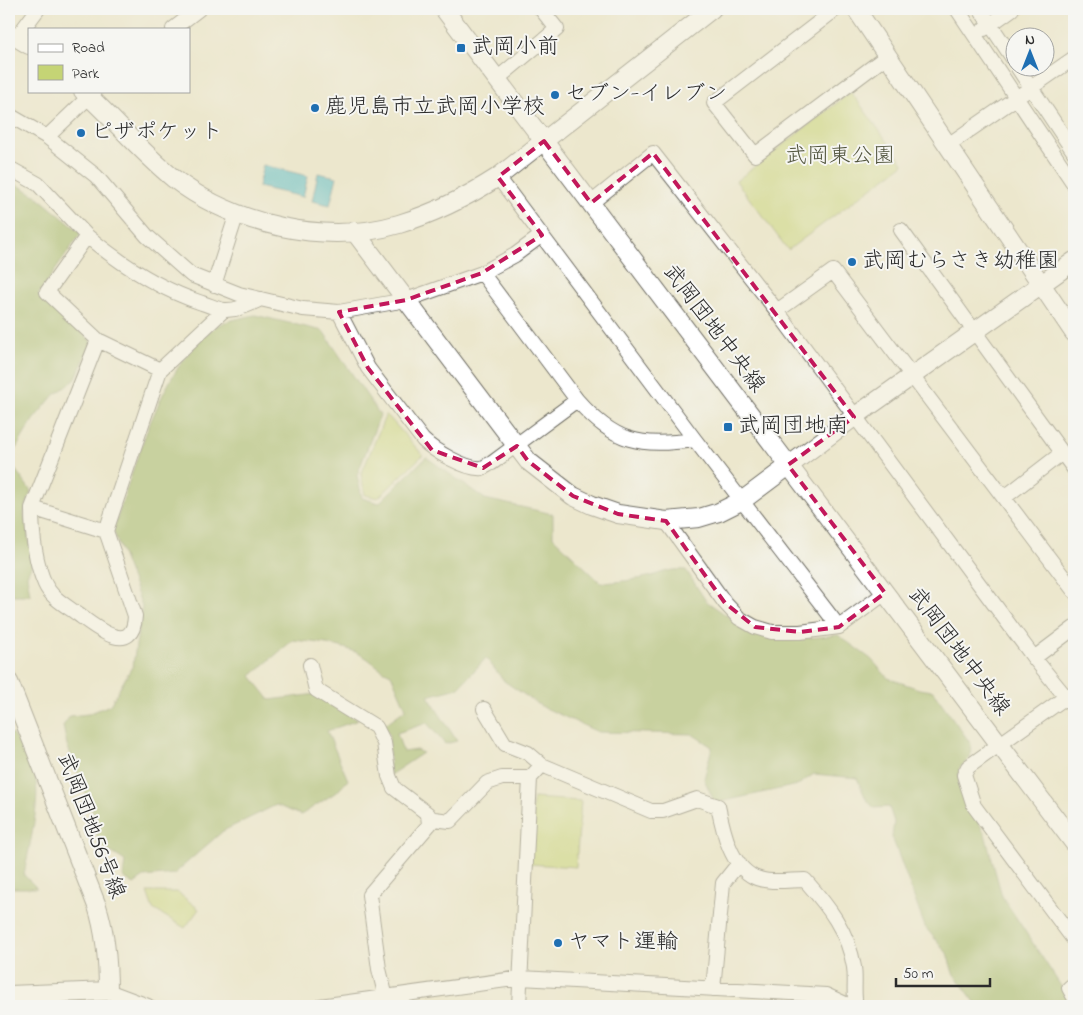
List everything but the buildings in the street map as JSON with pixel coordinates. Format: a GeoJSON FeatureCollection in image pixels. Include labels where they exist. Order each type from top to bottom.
{"type":"FeatureCollection","features":[{"type":"Feature","properties":{"kind":"street"},"geometry":{"type":"LineString","coordinates":[[18,38],[38,9]]}},
{"type":"Feature","properties":{"kind":"street"},"geometry":{"type":"LineString","coordinates":[[175,28],[199,9]]}},
{"type":"Feature","properties":{"kind":"street","name":"武岡団地中央線"},"geometry":{"type":"LineString","coordinates":[[444,9],[1074,843]]}},
{"type":"Feature","properties":{"kind":"street"},"geometry":{"type":"LineString","coordinates":[[497,79],[557,29],[542,9]]}},
{"type":"Feature","properties":{"kind":"street"},"geometry":{"type":"LineString","coordinates":[[47,137],[89,93],[173,178],[203,197],[237,213],[296,229],[320,232],[354,231],[398,224],[427,215],[464,198],[498,177],[712,9]]}},
{"type":"Feature","properties":{"kind":"street"},"geometry":{"type":"LineString","coordinates":[[836,9],[714,103],[755,155],[887,56]]}},
{"type":"Feature","properties":{"kind":"street"},"geometry":{"type":"LineString","coordinates":[[856,9],[1074,333]]}},
{"type":"Feature","properties":{"kind":"street"},"geometry":{"type":"LineString","coordinates":[[957,9],[1018,97],[1074,184]]}},
{"type":"Feature","properties":{"kind":"street"},"geometry":{"type":"LineString","coordinates":[[980,9],[1006,48]]}},
{"type":"Feature","properties":{"kind":"street"},"geometry":{"type":"LineString","coordinates":[[975,35],[1012,9]]}},
{"type":"Feature","properties":{"kind":"street"},"geometry":{"type":"LineString","coordinates":[[948,145],[1074,58]]}},
{"type":"Feature","properties":{"kind":"street"},"geometry":{"type":"LineString","coordinates":[[1024,78],[1074,152]]}},
{"type":"Feature","properties":{"kind":"street"},"geometry":{"type":"LineString","coordinates":[[9,115],[47,137],[96,176],[163,252],[191,276],[261,299],[303,309],[339,312],[406,300],[482,273],[515,255],[542,235]]}},
{"type":"Feature","properties":{"kind":"street"},"geometry":{"type":"LineString","coordinates":[[591,203],[653,153],[776,311],[1034,658],[1072,699],[968,767],[964,775],[974,806],[1074,940]]}},
{"type":"Feature","properties":{"kind":"street"},"geometry":{"type":"LineString","coordinates":[[9,168],[38,184],[87,236],[114,259],[155,284],[224,310],[242,307],[261,299]]}},
{"type":"Feature","properties":{"kind":"street"},"geometry":{"type":"LineString","coordinates":[[498,177],[695,440],[839,627]]}},
{"type":"Feature","properties":{"kind":"street"},"geometry":{"type":"LineString","coordinates":[[214,285],[237,213]]}},
{"type":"Feature","properties":{"kind":"street"},"geometry":{"type":"LineString","coordinates":[[901,230],[976,331],[1074,469]]}},
{"type":"Feature","properties":{"kind":"street"},"geometry":{"type":"LineString","coordinates":[[354,231],[528,461],[573,496],[618,514],[666,521],[699,518],[719,512],[743,500],[854,417],[1074,261]]}},
{"type":"Feature","properties":{"kind":"street"},"geometry":{"type":"LineString","coordinates":[[87,236],[47,292],[98,340],[160,370]]}},
{"type":"Feature","properties":{"kind":"street"},"geometry":{"type":"LineString","coordinates":[[776,311],[833,271],[1074,591]]}},
{"type":"Feature","properties":{"kind":"street"},"geometry":{"type":"LineString","coordinates":[[482,273],[577,400],[594,419],[611,432],[643,443],[665,444],[695,440]]}},
{"type":"Feature","properties":{"kind":"street"},"geometry":{"type":"LineString","coordinates":[[98,340],[32,508],[39,566],[45,585],[55,597],[104,634],[116,638],[129,635],[134,628],[135,616],[106,531],[160,370],[224,310]]}},
{"type":"Feature","properties":{"kind":"street"},"geometry":{"type":"LineString","coordinates":[[339,312],[368,368],[432,450],[471,466],[483,468],[517,446],[577,400]]}},
{"type":"Feature","properties":{"kind":"street"},"geometry":{"type":"LineString","coordinates":[[1005,497],[1062,453]]}},
{"type":"Feature","properties":{"kind":"street"},"geometry":{"type":"LineString","coordinates":[[32,508],[106,531]]}},
{"type":"Feature","properties":{"kind":"street"},"geometry":{"type":"LineString","coordinates":[[666,521],[724,603],[739,618],[755,628],[772,632],[800,632],[839,627],[885,593]]}},
{"type":"Feature","properties":{"kind":"street"},"geometry":{"type":"LineString","coordinates":[[1034,658],[1074,628]]}},
{"type":"Feature","properties":{"kind":"street"},"geometry":{"type":"LineString","coordinates":[[310,666],[316,690],[376,727],[384,743],[389,776],[394,788],[428,814],[429,825]]}},
{"type":"Feature","properties":{"kind":"street","name":"武岡団地56号線"},"geometry":{"type":"LineString","coordinates":[[9,682],[104,926],[119,998]]}},
{"type":"Feature","properties":{"kind":"street"},"geometry":{"type":"LineString","coordinates":[[484,709],[505,744],[528,753],[542,765],[651,812],[662,811],[697,799],[718,806],[725,840],[739,863],[754,877],[771,880],[805,880],[834,913],[840,924],[854,968],[853,994],[856,1006]]}},
{"type":"Feature","properties":{"kind":"street"},"geometry":{"type":"LineString","coordinates":[[519,1006],[530,778],[542,765]]}},
{"type":"Feature","properties":{"kind":"street"},"geometry":{"type":"LineString","coordinates":[[386,1002],[369,895],[434,819],[450,821],[487,784],[502,778],[530,778]]}},
{"type":"Feature","properties":{"kind":"street"},"geometry":{"type":"LineString","coordinates":[[713,990],[723,883],[739,863]]}},
{"type":"Feature","properties":{"kind":"street"},"geometry":{"type":"LineString","coordinates":[[320,1006],[386,1002],[521,978],[826,996],[850,1006]]}},
{"type":"Feature","properties":{"kind":"street"},"geometry":{"type":"LineString","coordinates":[[1074,984],[1069,988],[1074,997]]}},
{"type":"Feature","properties":{"kind":"street"},"geometry":{"type":"LineString","coordinates":[[9,995],[119,998],[148,1006]]}},
{"type":"Feature","properties":{"kind":"highlighted area"},"geometry":{"type":"Polygon","coordinates":[[[544,141],[591,203],[653,153],[854,417],[788,465],[885,593],[839,627],[800,632],[755,627],[725,603],[666,521],[618,514],[573,496],[528,461],[517,446],[483,468],[432,450],[368,368],[339,312],[406,300],[482,273],[542,235],[498,177],[544,141]]]}},
{"type":"Feature","properties":{"kind":"green space","name":"武岡東公園"},"geometry":{"type":"Polygon","coordinates":[[[851,92],[904,164],[788,250],[736,181],[851,92]]]}},
{"type":"Feature","properties":{"kind":"green space"},"geometry":{"type":"Polygon","coordinates":[[[9,180],[35,195],[81,233],[38,295],[90,340],[91,344],[75,380],[53,396],[33,420],[9,460],[9,180]]]}},
{"type":"Feature","properties":{"kind":"green space"},"geometry":{"type":"Polygon","coordinates":[[[255,315],[323,331],[380,415],[357,475],[362,498],[379,503],[426,457],[485,499],[553,514],[553,537],[601,583],[639,579],[672,570],[686,570],[706,601],[739,624],[766,638],[790,640],[838,635],[871,659],[888,678],[919,689],[933,691],[971,744],[970,758],[959,769],[959,786],[985,834],[1002,896],[1074,1006],[978,1006],[953,973],[947,953],[925,927],[892,837],[894,822],[889,807],[874,808],[866,799],[857,778],[814,774],[798,785],[715,803],[704,779],[712,747],[692,734],[598,732],[541,706],[504,681],[486,658],[458,688],[428,696],[457,741],[445,744],[427,723],[397,733],[403,752],[416,750],[423,753],[390,775],[389,735],[384,725],[406,709],[391,674],[351,650],[332,645],[293,640],[251,676],[270,700],[316,694],[358,720],[327,731],[348,780],[338,791],[301,815],[276,805],[223,831],[174,874],[144,877],[134,884],[123,877],[125,861],[98,844],[94,814],[67,745],[63,726],[70,716],[88,714],[110,705],[133,665],[142,606],[113,530],[140,449],[164,392],[195,345],[215,327],[229,321],[255,315]]]}},
{"type":"Feature","properties":{"kind":"green space"},"geometry":{"type":"Polygon","coordinates":[[[386,414],[423,455],[378,498],[365,495],[361,475],[386,414]]]}},
{"type":"Feature","properties":{"kind":"green space"},"geometry":{"type":"Polygon","coordinates":[[[9,461],[31,491],[24,514],[33,562],[27,575],[30,595],[9,595],[9,461]]]}},
{"type":"Feature","properties":{"kind":"green space"},"geometry":{"type":"Polygon","coordinates":[[[9,731],[26,755],[35,775],[37,792],[35,816],[24,875],[37,888],[9,888],[9,731]]]}},
{"type":"Feature","properties":{"kind":"green space"},"geometry":{"type":"Polygon","coordinates":[[[533,798],[581,801],[576,867],[528,864],[533,798]]]}},
{"type":"Feature","properties":{"kind":"green space"},"geometry":{"type":"Polygon","coordinates":[[[147,892],[177,892],[199,909],[185,928],[153,909],[147,892]]]}},
{"type":"Feature","properties":{"kind":"water"},"geometry":{"type":"Polygon","coordinates":[[[263,165],[308,176],[303,197],[258,187],[263,165]]]}},
{"type":"Feature","properties":{"kind":"water"},"geometry":{"type":"Polygon","coordinates":[[[318,173],[337,177],[330,205],[312,201],[318,173]]]}},
{"type":"Feature","properties":{"kind":"place","name":"武岡小前"},"geometry":{"type":"Point","coordinates":[461,48]}},
{"type":"Feature","properties":{"kind":"place","name":"セブン-イレブン"},"geometry":{"type":"Point","coordinates":[555,95]}},
{"type":"Feature","properties":{"kind":"place","name":"鹿児島市立武岡小学校"},"geometry":{"type":"Point","coordinates":[315,108]}},
{"type":"Feature","properties":{"kind":"place","name":"ピザポケット"},"geometry":{"type":"Point","coordinates":[81,133]}},
{"type":"Feature","properties":{"kind":"place","name":"武岡むらさき幼稚園"},"geometry":{"type":"Point","coordinates":[852,262]}},
{"type":"Feature","properties":{"kind":"place","name":"武岡団地南"},"geometry":{"type":"Point","coordinates":[728,427]}},
{"type":"Feature","properties":{"kind":"place","name":"ヤマト運輸"},"geometry":{"type":"Point","coordinates":[558,943]}}]}
